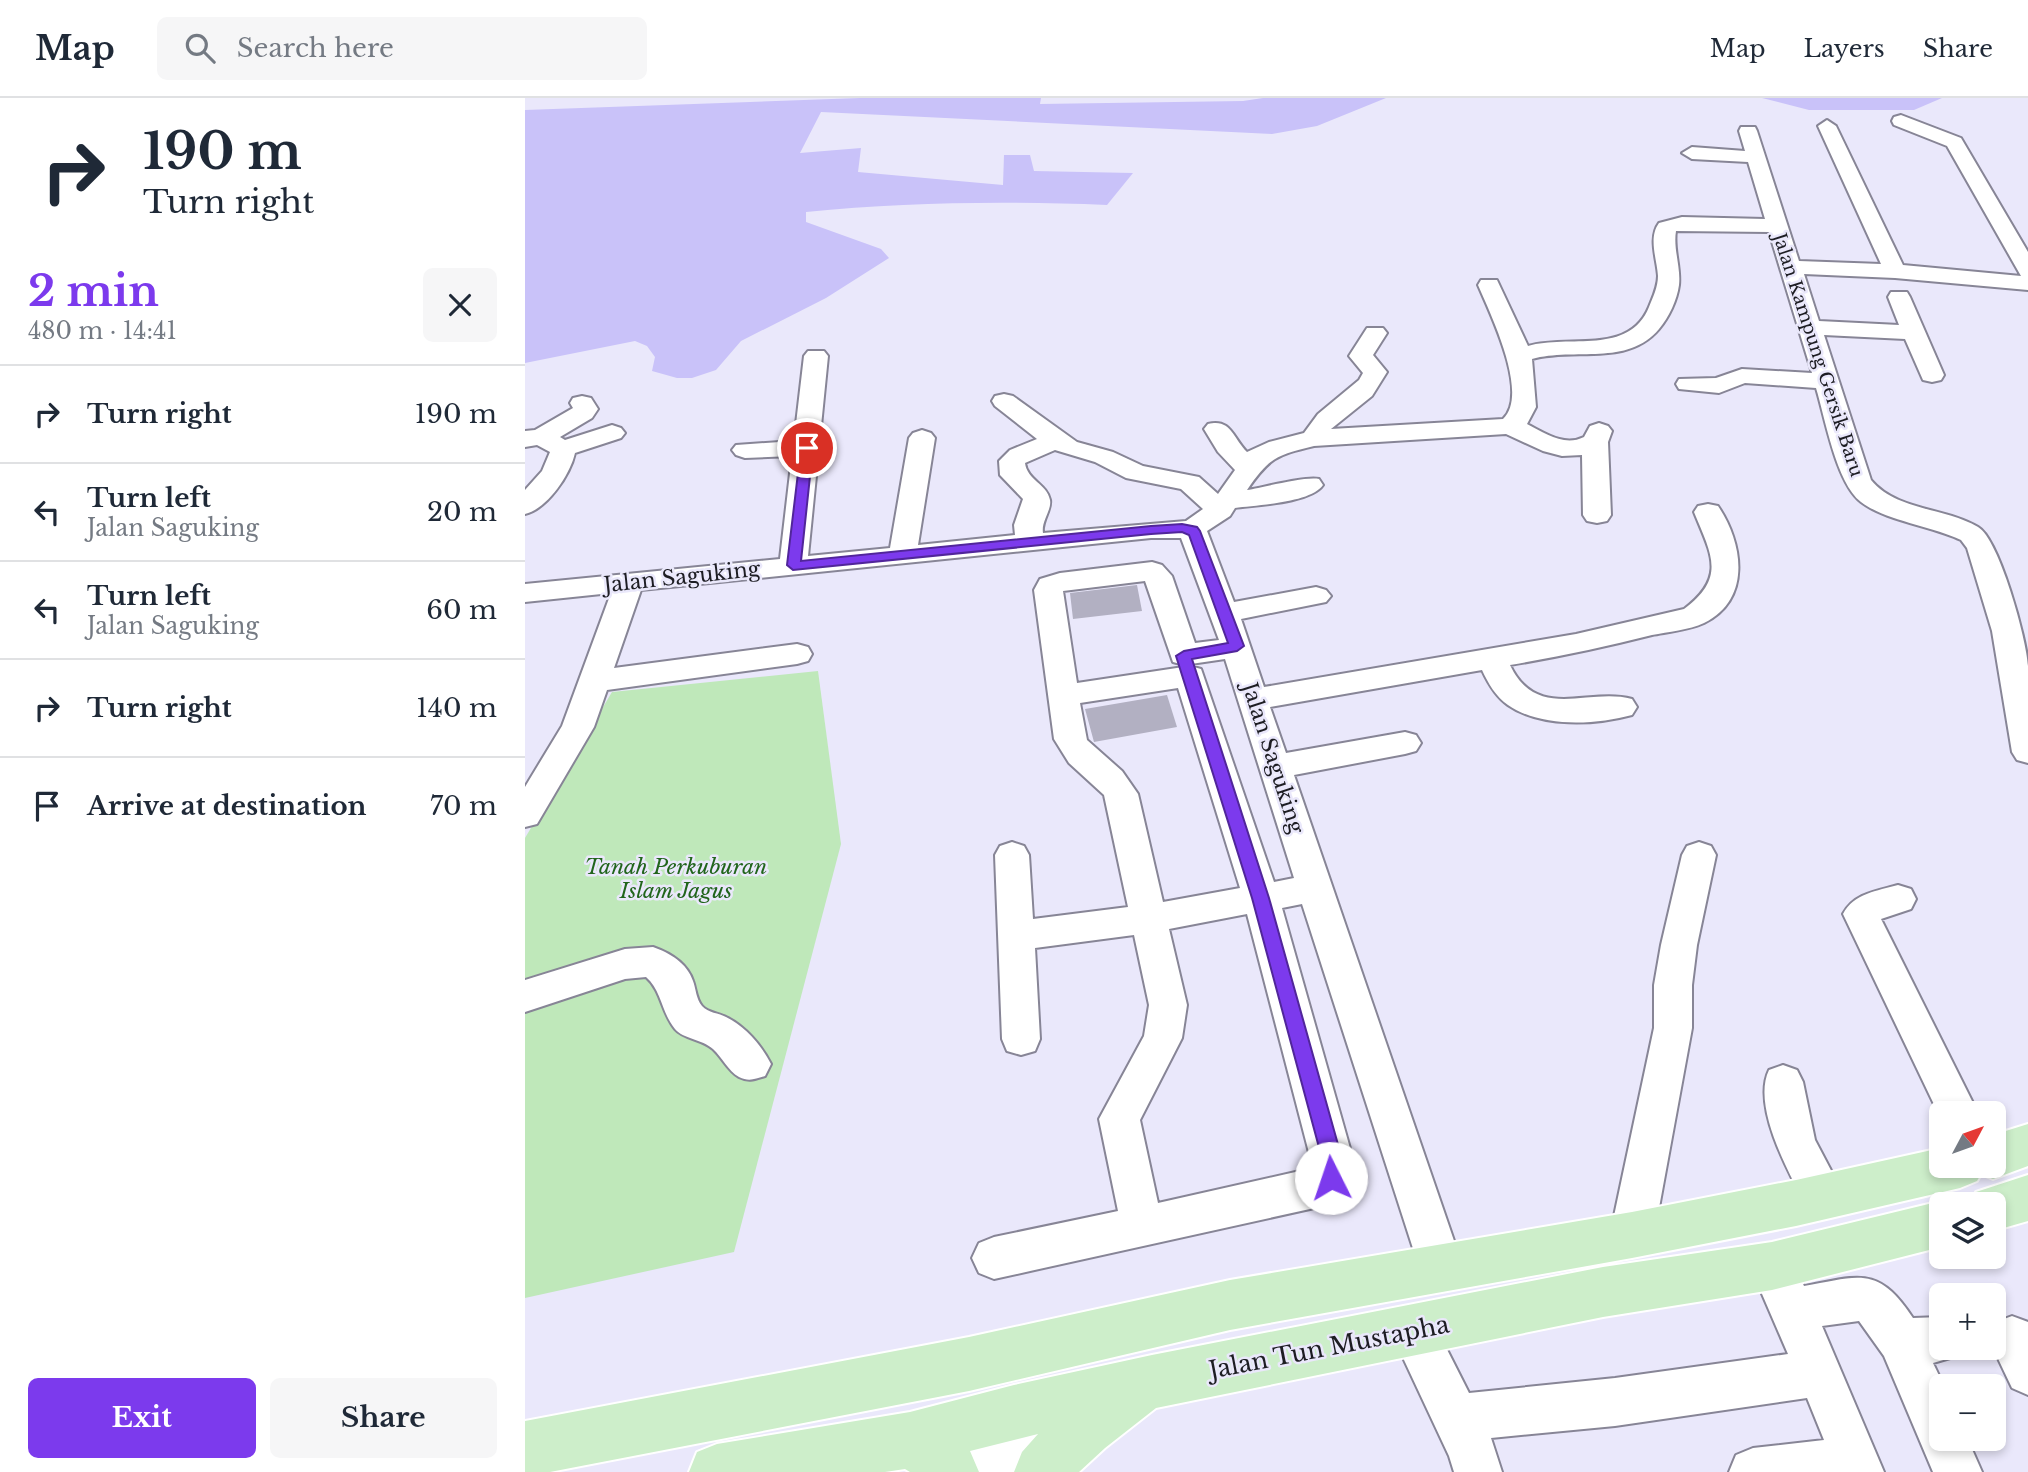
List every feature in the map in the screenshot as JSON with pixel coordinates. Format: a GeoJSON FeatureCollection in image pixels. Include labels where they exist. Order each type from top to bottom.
{"type":"FeatureCollection","features":[{"type":"Feature","properties":{"kind":"main road"},"geometry":{"type":"LineString","coordinates":[[2006,1153],[2028,1145]]}},
{"type":"Feature","properties":{"kind":"main road"},"geometry":{"type":"LineString","coordinates":[[525,1449],[928,1372],[1230,1305],[1633,1235],[1929,1173]]}},
{"type":"Feature","properties":{"kind":"main road"},"geometry":{"type":"LineString","coordinates":[[2006,1204],[2028,1198]]}},
{"type":"Feature","properties":{"kind":"main road","name":"Jalan Tun Mustapha"},"geometry":{"type":"LineString","coordinates":[[717,1472],[931,1456],[998,1412],[1604,1292],[1772,1265],[1929,1227]]}},
{"type":"Feature","properties":{"kind":"main road"},"geometry":{"type":"LineString","coordinates":[[928,1372],[998,1412],[1051,1346]]}},
{"type":"Feature","properties":{"kind":"main road"},"geometry":{"type":"LineString","coordinates":[[1042,1472],[1067,1442],[1084,1428],[1152,1382]]}},
{"type":"Feature","properties":{"kind":"street"},"geometry":{"type":"LineString","coordinates":[[1901,121],[1954,142],[2028,271]]}},
{"type":"Feature","properties":{"kind":"street"},"geometry":{"type":"LineString","coordinates":[[1827,126],[1895,271]]}},
{"type":"Feature","properties":{"kind":"street","name":"Jalan Kampung Gersik Baru"},"geometry":{"type":"LineString","coordinates":[[1748,131],[1789,267],[1862,489],[1893,507],[1942,521],[1971,534],[1982,547],[2018,632],[2028,752]]}},
{"type":"Feature","properties":{"kind":"street"},"geometry":{"type":"LineString","coordinates":[[1692,153],[1756,157]]}},
{"type":"Feature","properties":{"kind":"street"},"geometry":{"type":"LineString","coordinates":[[1520,355],[1551,347],[1603,349],[1628,341],[1651,329],[1668,289],[1670,269],[1664,241],[1666,227],[1682,223],[1776,226]]}},
{"type":"Feature","properties":{"kind":"street"},"geometry":{"type":"LineString","coordinates":[[1789,267],[1895,271],[2028,283]]}},
{"type":"Feature","properties":{"kind":"street"},"geometry":{"type":"LineString","coordinates":[[1489,285],[1520,355],[1524,407],[1521,416],[1510,426]]}},
{"type":"Feature","properties":{"kind":"street"},"geometry":{"type":"LineString","coordinates":[[1899,297],[1932,375]]}},
{"type":"Feature","properties":{"kind":"street"},"geometry":{"type":"LineString","coordinates":[[1809,328],[1913,332]]}},
{"type":"Feature","properties":{"kind":"street"},"geometry":{"type":"LineString","coordinates":[[1314,438],[1317,427],[1360,393],[1375,372],[1361,356],[1375,333]]}},
{"type":"Feature","properties":{"kind":"street"},"geometry":{"type":"LineString","coordinates":[[793,565],[816,356]]}},
{"type":"Feature","properties":{"kind":"street"},"geometry":{"type":"LineString","coordinates":[[1688,384],[1719,386],[1742,376],[1826,381]]}},
{"type":"Feature","properties":{"kind":"street"},"geometry":{"type":"LineString","coordinates":[[1004,401],[1068,447],[1104,457],[1135,472],[1190,483],[1212,513]]}},
{"type":"Feature","properties":{"kind":"street"},"geometry":{"type":"LineString","coordinates":[[543,442],[583,413],[586,409],[582,403]]}},
{"type":"Feature","properties":{"kind":"street"},"geometry":{"type":"LineString","coordinates":[[1212,513],[1247,467],[1266,452],[1314,438],[1510,426],[1570,451],[1597,436],[1597,515]]}},
{"type":"Feature","properties":{"kind":"street"},"geometry":{"type":"LineString","coordinates":[[1217,429],[1227,447],[1247,467]]}},
{"type":"Feature","properties":{"kind":"street"},"geometry":{"type":"LineString","coordinates":[[543,442],[612,433]]}},
{"type":"Feature","properties":{"kind":"street"},"geometry":{"type":"LineString","coordinates":[[903,554],[922,438]]}},
{"type":"Feature","properties":{"kind":"street"},"geometry":{"type":"LineString","coordinates":[[1030,543],[1028,525],[1037,503],[1036,497],[1013,475],[1012,461],[1019,455],[1060,439]]}},
{"type":"Feature","properties":{"kind":"street"},"geometry":{"type":"LineString","coordinates":[[525,506],[552,478],[563,457],[543,442]]}},
{"type":"Feature","properties":{"kind":"street"},"geometry":{"type":"LineString","coordinates":[[745,450],[807,448]]}},
{"type":"Feature","properties":{"kind":"street"},"geometry":{"type":"LineString","coordinates":[[1212,513],[1310,485]]}},
{"type":"Feature","properties":{"kind":"street"},"geometry":{"type":"LineString","coordinates":[[1252,700],[1576,644],[1683,620],[1706,608],[1726,582],[1727,566],[1708,512]]}},
{"type":"Feature","properties":{"kind":"street","name":"Jalan Saguking"},"geometry":{"type":"LineString","coordinates":[[525,593],[1151,530],[1212,513],[1224,613],[1441,1267]]}},
{"type":"Feature","properties":{"kind":"street"},"geometry":{"type":"LineString","coordinates":[[994,1258],[1319,1188],[1331,1178],[1334,1166],[1261,898],[1187,666],[1158,576],[1152,571],[1143,570],[1050,585],[1048,590],[1070,739],[1074,749],[1111,779],[1121,794],[1168,1005],[1163,1038],[1119,1119],[1142,1225]]}},
{"type":"Feature","properties":{"kind":"street"},"geometry":{"type":"LineString","coordinates":[[525,815],[578,727],[629,582]]}},
{"type":"Feature","properties":{"kind":"street"},"geometry":{"type":"LineString","coordinates":[[1224,613],[1316,596]]}},
{"type":"Feature","properties":{"kind":"street"},"geometry":{"type":"LineString","coordinates":[[1065,695],[1187,666],[1237,646]]}},
{"type":"Feature","properties":{"kind":"street"},"geometry":{"type":"LineString","coordinates":[[594,681],[797,654]]}},
{"type":"Feature","properties":{"kind":"street"},"geometry":{"type":"LineString","coordinates":[[1491,658],[1508,688],[1526,701],[1547,708],[1570,710],[1621,706]]}},
{"type":"Feature","properties":{"kind":"street"},"geometry":{"type":"LineString","coordinates":[[1275,767],[1405,743]]}},
{"type":"Feature","properties":{"kind":"street"},"geometry":{"type":"LineString","coordinates":[[1011,855],[1021,1039]]}},
{"type":"Feature","properties":{"kind":"street"},"geometry":{"type":"LineString","coordinates":[[1633,1235],[1673,1028],[1673,985],[1679,945],[1699,855]]}},
{"type":"Feature","properties":{"kind":"street"},"geometry":{"type":"LineString","coordinates":[[1016,936],[1147,919],[1317,888]]}},
{"type":"Feature","properties":{"kind":"street"},"geometry":{"type":"LineString","coordinates":[[1898,899],[1871,907],[1861,914],[1952,1101]]}},
{"type":"Feature","properties":{"kind":"street"},"geometry":{"type":"LineString","coordinates":[[525,996],[614,967],[653,962],[674,979],[681,1009],[691,1021],[712,1028],[726,1037],[751,1064]]}},
{"type":"Feature","properties":{"kind":"street"},"geometry":{"type":"LineString","coordinates":[[1783,1082],[1795,1144],[1824,1197]]}},
{"type":"Feature","properties":{"kind":"street"},"geometry":{"type":"LineString","coordinates":[[1753,1472],[1858,1466],[1821,1373],[1772,1265]]}},
{"type":"Feature","properties":{"kind":"street"},"geometry":{"type":"LineString","coordinates":[[1793,1310],[1852,1299],[1869,1299],[1884,1314],[1921,1341],[1929,1379]]}},
{"type":"Feature","properties":{"kind":"street"},"geometry":{"type":"LineString","coordinates":[[1413,1331],[1472,1451],[1478,1472]]}},
{"type":"Feature","properties":{"kind":"street"},"geometry":{"type":"LineString","coordinates":[[1456,1418],[1615,1402],[1821,1373]]}},
{"type":"Feature","properties":{"kind":"street"},"geometry":{"type":"LineString","coordinates":[[988,1472],[998,1412]]}},
{"type":"Feature","properties":{"kind":"street"},"geometry":{"type":"LineString","coordinates":[[998,1412],[1018,1472]]}},
{"type":"Feature","properties":{"kind":"street"},"geometry":{"type":"LineString","coordinates":[[1948,1451],[1958,1472]]}},
{"type":"Feature","properties":{"kind":"green space","name":"Tanah Perkuburan Islam Jagus"},"geometry":{"type":"Polygon","coordinates":[[[818,671],[841,844],[734,1252],[525,1298],[525,838],[612,692],[818,671]]]}},
{"type":"Feature","properties":{"kind":"shaded area"},"geometry":{"type":"Polygon","coordinates":[[[860,98],[1041,98],[1040,104],[1243,101],[1263,98],[1386,98],[1317,126],[1272,134],[821,112],[800,153],[861,148],[858,172],[1003,185],[1004,155],[1030,155],[1034,171],[1133,173],[1107,205],[956,203],[806,212],[806,222],[881,249],[889,258],[826,298],[741,341],[716,370],[692,378],[677,378],[652,371],[655,357],[647,346],[635,341],[525,363],[525,110],[860,98]]]}},
{"type":"Feature","properties":{"kind":"shaded area"},"geometry":{"type":"Polygon","coordinates":[[[1762,98],[1942,98],[1914,110],[1809,110],[1762,98]]]}},
{"type":"Feature","properties":{"kind":"building"},"geometry":{"type":"Polygon","coordinates":[[[1137,585],[1142,611],[1073,619],[1070,593],[1137,585]]]}},
{"type":"Feature","properties":{"kind":"building"},"geometry":{"type":"Polygon","coordinates":[[[1167,695],[1177,727],[1094,742],[1085,709],[1167,695]]]}},
{"type":"Feature","properties":{"kind":"route"},"geometry":{"type":"LineString","coordinates":[[807,448],[793,565],[1151,530],[1182,528],[1192,529],[1196,534],[1237,646],[1184,656],[1261,898],[1334,1166],[1331,1178]]}}]}
